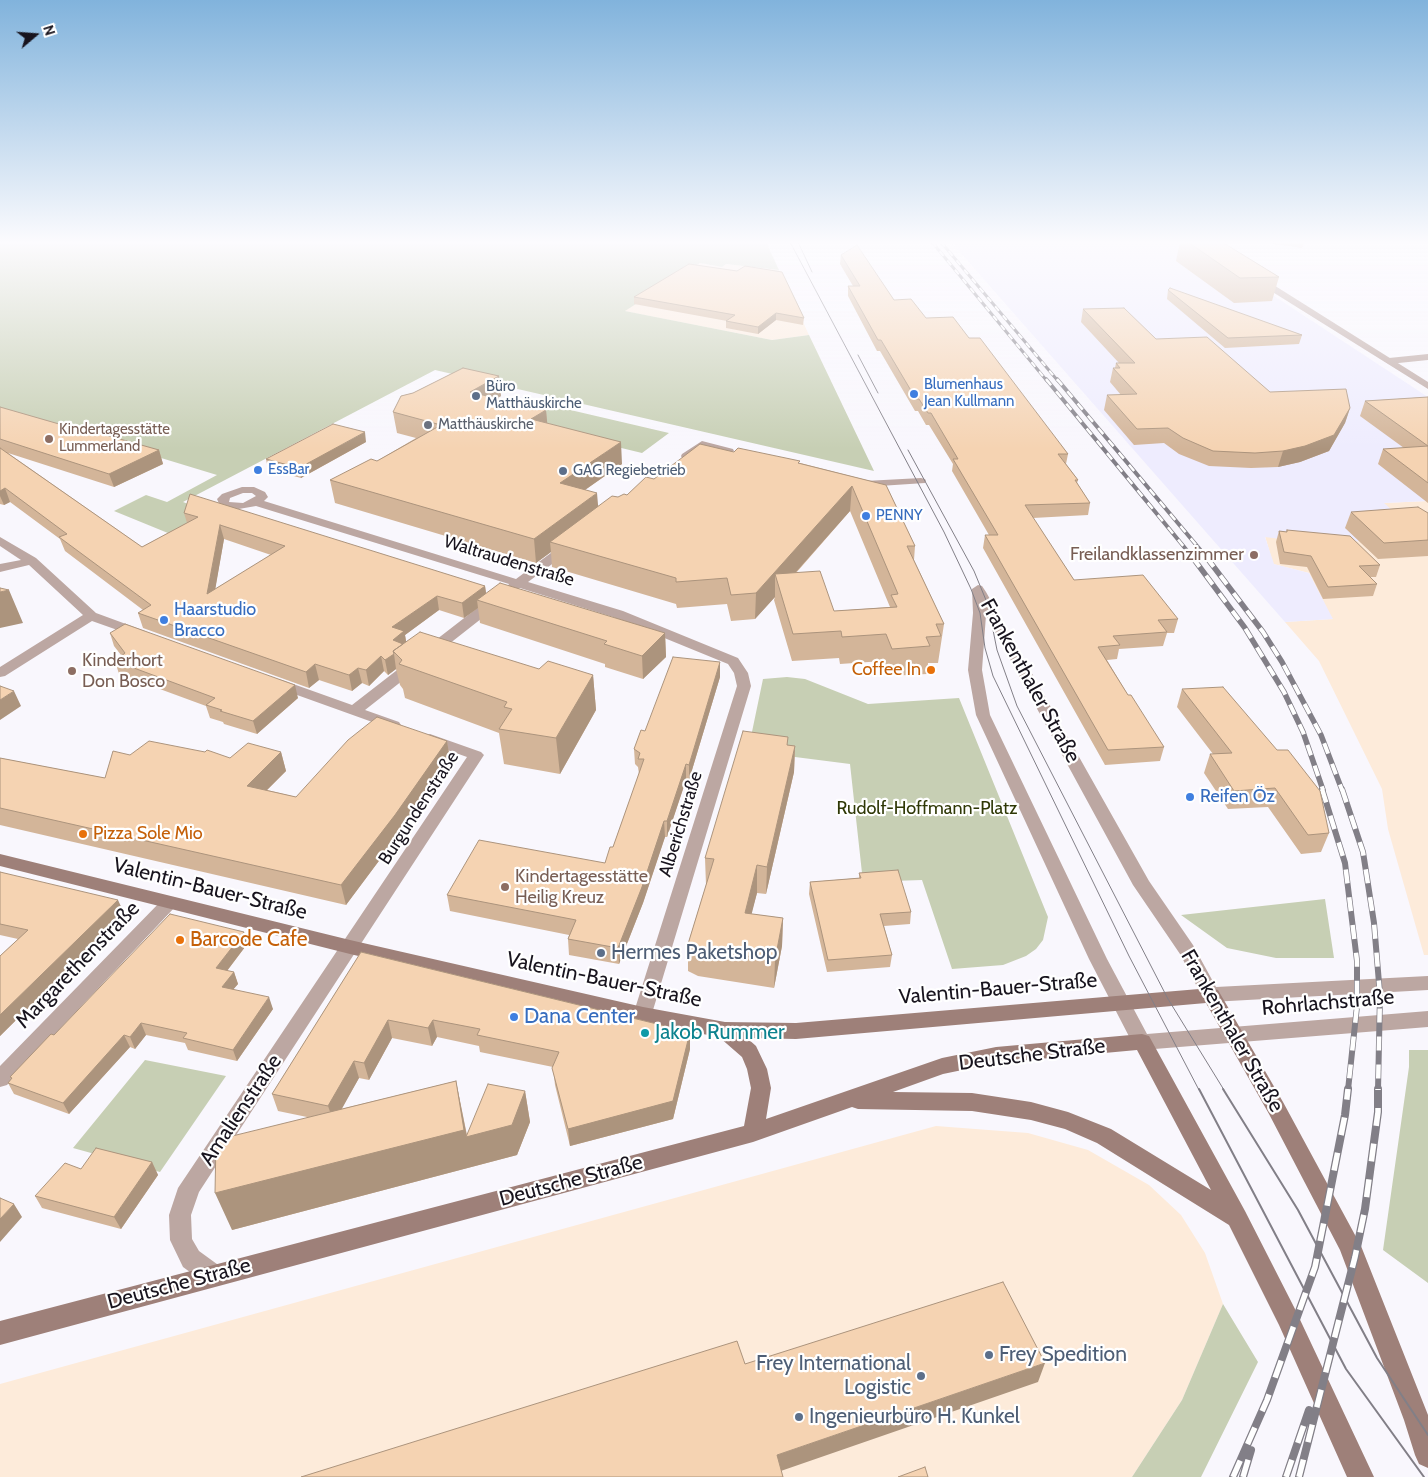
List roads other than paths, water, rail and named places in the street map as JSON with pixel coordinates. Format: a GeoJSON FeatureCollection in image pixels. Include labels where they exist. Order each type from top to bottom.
{"type":"FeatureCollection","features":[{"type":"Feature","properties":{"kind":"main road","name":"Valentin-Bauer-Straße"},"geometry":{"type":"LineString","coordinates":[[0,860],[350,947],[643,1015],[725,1030],[796,1031],[1211,995]]}},
{"type":"Feature","properties":{"kind":"main road","name":"Frankenthaler Straße"},"geometry":{"type":"LineString","coordinates":[[1211,995],[1350,1246],[1417,1420],[1428,1455]]}},
{"type":"Feature","properties":{"kind":"main road"},"geometry":{"type":"LineString","coordinates":[[725,1030],[750,1052],[757,1069],[761,1088],[753,1133]]}},
{"type":"Feature","properties":{"kind":"main road","name":"Deutsche Straße"},"geometry":{"type":"LineString","coordinates":[[1,1332],[753,1133],[942,1066],[996,1055],[1142,1042]]}},
{"type":"Feature","properties":{"kind":"main road","name":"Frankenthaler Straße"},"geometry":{"type":"LineString","coordinates":[[1142,1042],[1237,1218],[1287,1317],[1361,1477]]}},
{"type":"Feature","properties":{"kind":"main road"},"geometry":{"type":"LineString","coordinates":[[849,1100],[972,1102],[1068,1120],[1104,1136],[1237,1218]]}},
{"type":"Feature","properties":{"kind":"street"},"geometry":{"type":"LineString","coordinates":[[1309,311],[1428,386]]}},
{"type":"Feature","properties":{"kind":"street"},"geometry":{"type":"LineString","coordinates":[[1389,361],[1428,357]]}},
{"type":"Feature","properties":{"kind":"street"},"geometry":{"type":"LineString","coordinates":[[674,465],[702,444],[740,453]]}},
{"type":"Feature","properties":{"kind":"street"},"geometry":{"type":"LineString","coordinates":[[845,479],[864,484],[920,481]]}},
{"type":"Feature","properties":{"kind":"street","name":"Waltraudenstraße"},"geometry":{"type":"LineString","coordinates":[[256,502],[520,582],[618,614],[733,661],[741,673]]}},
{"type":"Feature","properties":{"kind":"street"},"geometry":{"type":"LineString","coordinates":[[0,541],[32,561],[91,616],[156,640]]}},
{"type":"Feature","properties":{"kind":"street"},"geometry":{"type":"LineString","coordinates":[[354,711],[574,541]]}},
{"type":"Feature","properties":{"kind":"street"},"geometry":{"type":"LineString","coordinates":[[0,568],[32,561]]}},
{"type":"Feature","properties":{"kind":"street","name":"Frankenthaler Straße"},"geometry":{"type":"LineString","coordinates":[[1142,1042],[1120,1002],[983,715],[975,670],[980,613],[978,589],[1142,885],[1187,950],[1211,995]]}},
{"type":"Feature","properties":{"kind":"street"},"geometry":{"type":"LineString","coordinates":[[0,673],[91,616]]}},
{"type":"Feature","properties":{"kind":"street","name":"Alberichstraße"},"geometry":{"type":"LineString","coordinates":[[643,1015],[744,686],[741,673]]}},
{"type":"Feature","properties":{"kind":"street","name":"Burgundenstraße"},"geometry":{"type":"LineString","coordinates":[[260,677],[476,756],[350,947]]}},
{"type":"Feature","properties":{"kind":"street","name":"Margarethenstraße"},"geometry":{"type":"LineString","coordinates":[[0,1079],[169,903]]}},
{"type":"Feature","properties":{"kind":"street","name":"Amalienstraße"},"geometry":{"type":"LineString","coordinates":[[213,1275],[191,1258],[181,1240],[180,1215],[189,1188],[350,947]]}},
{"type":"Feature","properties":{"kind":"street","name":"Rohrlachstraße"},"geometry":{"type":"LineString","coordinates":[[1211,995],[1428,983]]}},
{"type":"Feature","properties":{"kind":"street","name":"Rohrlachstraße"},"geometry":{"type":"LineString","coordinates":[[1142,1042],[1428,1019]]}},
{"type":"Feature","properties":{"kind":"tram line"},"geometry":{"type":"LineString","coordinates":[[827,311],[944,532],[971,589],[980,613],[985,648],[993,676],[1129,956],[1199,1090]]}},
{"type":"Feature","properties":{"kind":"tram line"},"geometry":{"type":"LineString","coordinates":[[858,355],[878,393]]}},
{"type":"Feature","properties":{"kind":"tram line"},"geometry":{"type":"LineString","coordinates":[[908,450],[974,571],[988,605],[997,650],[1017,706],[1168,999],[1224,1090]]}},
{"type":"Feature","properties":{"kind":"tram line"},"geometry":{"type":"LineString","coordinates":[[1199,1089],[1346,1369],[1424,1477]]}},
{"type":"Feature","properties":{"kind":"tram line"},"geometry":{"type":"LineString","coordinates":[[1223,1089],[1298,1210],[1377,1358],[1428,1435]]}},
{"type":"Feature","properties":{"kind":"railway"},"geometry":{"type":"LineString","coordinates":[[989,311],[1047,381]]}},
{"type":"Feature","properties":{"kind":"railway"},"geometry":{"type":"LineString","coordinates":[[999,311],[1058,381]]}},
{"type":"Feature","properties":{"kind":"railway"},"geometry":{"type":"LineString","coordinates":[[1046,379],[1194,559]]}},
{"type":"Feature","properties":{"kind":"railway"},"geometry":{"type":"LineString","coordinates":[[1057,379],[1208,559]]}},
{"type":"Feature","properties":{"kind":"railway"},"geometry":{"type":"LineString","coordinates":[[1193,558],[1245,628],[1284,692],[1303,732],[1323,790]]}},
{"type":"Feature","properties":{"kind":"railway"},"geometry":{"type":"LineString","coordinates":[[1207,558],[1263,632],[1282,662],[1321,735],[1342,790]]}},
{"type":"Feature","properties":{"kind":"railway"},"geometry":{"type":"LineString","coordinates":[[1322,789],[1345,863],[1357,961],[1357,1006],[1348,1090]]}},
{"type":"Feature","properties":{"kind":"railway"},"geometry":{"type":"LineString","coordinates":[[1342,789],[1363,852],[1374,923],[1380,995],[1378,1090]]}},
{"type":"Feature","properties":{"kind":"railway"},"geometry":{"type":"LineString","coordinates":[[1233,1477],[1267,1400],[1315,1267],[1345,1115],[1348,1089]]}},
{"type":"Feature","properties":{"kind":"railway"},"geometry":{"type":"LineString","coordinates":[[1299,1477],[1355,1257],[1365,1209],[1378,1112],[1378,1090]]}},
{"type":"Feature","properties":{"kind":"railway"},"geometry":{"type":"LineString","coordinates":[[1286,1477],[1309,1410]]}},
{"type":"Feature","properties":{"kind":"railway"},"geometry":{"type":"LineString","coordinates":[[1243,1477],[1251,1450]]}},
{"type":"Feature","properties":{"kind":"place","name":"Blumenhaus Jean Kullmann"},"geometry":{"type":"Point","coordinates":[914,394]}},
{"type":"Feature","properties":{"kind":"place","name":"Büro Matthäuskirche"},"geometry":{"type":"Point","coordinates":[476,396]}},
{"type":"Feature","properties":{"kind":"place","name":"Matthäuskirche"},"geometry":{"type":"Point","coordinates":[428,425]}},
{"type":"Feature","properties":{"kind":"place","name":"Kindertagesstätte Lummerland"},"geometry":{"type":"Point","coordinates":[49,439]}},
{"type":"Feature","properties":{"kind":"place","name":"EssBar"},"geometry":{"type":"Point","coordinates":[258,470]}},
{"type":"Feature","properties":{"kind":"place","name":"GAG Regiebetrieb"},"geometry":{"type":"Point","coordinates":[563,471]}},
{"type":"Feature","properties":{"kind":"place","name":"PENNY"},"geometry":{"type":"Point","coordinates":[866,516]}},
{"type":"Feature","properties":{"kind":"place","name":"Freilandklassenzimmer"},"geometry":{"type":"Point","coordinates":[1254,555]}},
{"type":"Feature","properties":{"kind":"place","name":"Haarstudio Bracco"},"geometry":{"type":"Point","coordinates":[164,620]}},
{"type":"Feature","properties":{"kind":"place","name":"Coffee In"},"geometry":{"type":"Point","coordinates":[931,670]}},
{"type":"Feature","properties":{"kind":"place","name":"Kinderhort Don Bosco"},"geometry":{"type":"Point","coordinates":[72,671]}},
{"type":"Feature","properties":{"kind":"place","name":"Reifen Öz"},"geometry":{"type":"Point","coordinates":[1190,797]}},
{"type":"Feature","properties":{"kind":"place","name":"Pizza Sole Mio"},"geometry":{"type":"Point","coordinates":[83,834]}},
{"type":"Feature","properties":{"kind":"place","name":"Kindertagesstätte Heilig Kreuz"},"geometry":{"type":"Point","coordinates":[505,887]}},
{"type":"Feature","properties":{"kind":"place","name":"Barcode Cafe"},"geometry":{"type":"Point","coordinates":[180,940]}},
{"type":"Feature","properties":{"kind":"place","name":"Hermes Paketshop"},"geometry":{"type":"Point","coordinates":[601,953]}},
{"type":"Feature","properties":{"kind":"place","name":"Dana Center"},"geometry":{"type":"Point","coordinates":[514,1017]}},
{"type":"Feature","properties":{"kind":"place","name":"Jakob Rummer"},"geometry":{"type":"Point","coordinates":[645,1033]}},
{"type":"Feature","properties":{"kind":"place","name":"Frey Spedition"},"geometry":{"type":"Point","coordinates":[989,1355]}},
{"type":"Feature","properties":{"kind":"place","name":"Frey International Logistic"},"geometry":{"type":"Point","coordinates":[921,1376]}},
{"type":"Feature","properties":{"kind":"place","name":"Ingenieurbüro H. Kunkel"},"geometry":{"type":"Point","coordinates":[799,1417]}},
{"type":"Feature","properties":{"kind":"park label","name":"Rudolf-Hoffmann-Platz"},"geometry":{"type":"Point","coordinates":[927,809]}}]}
